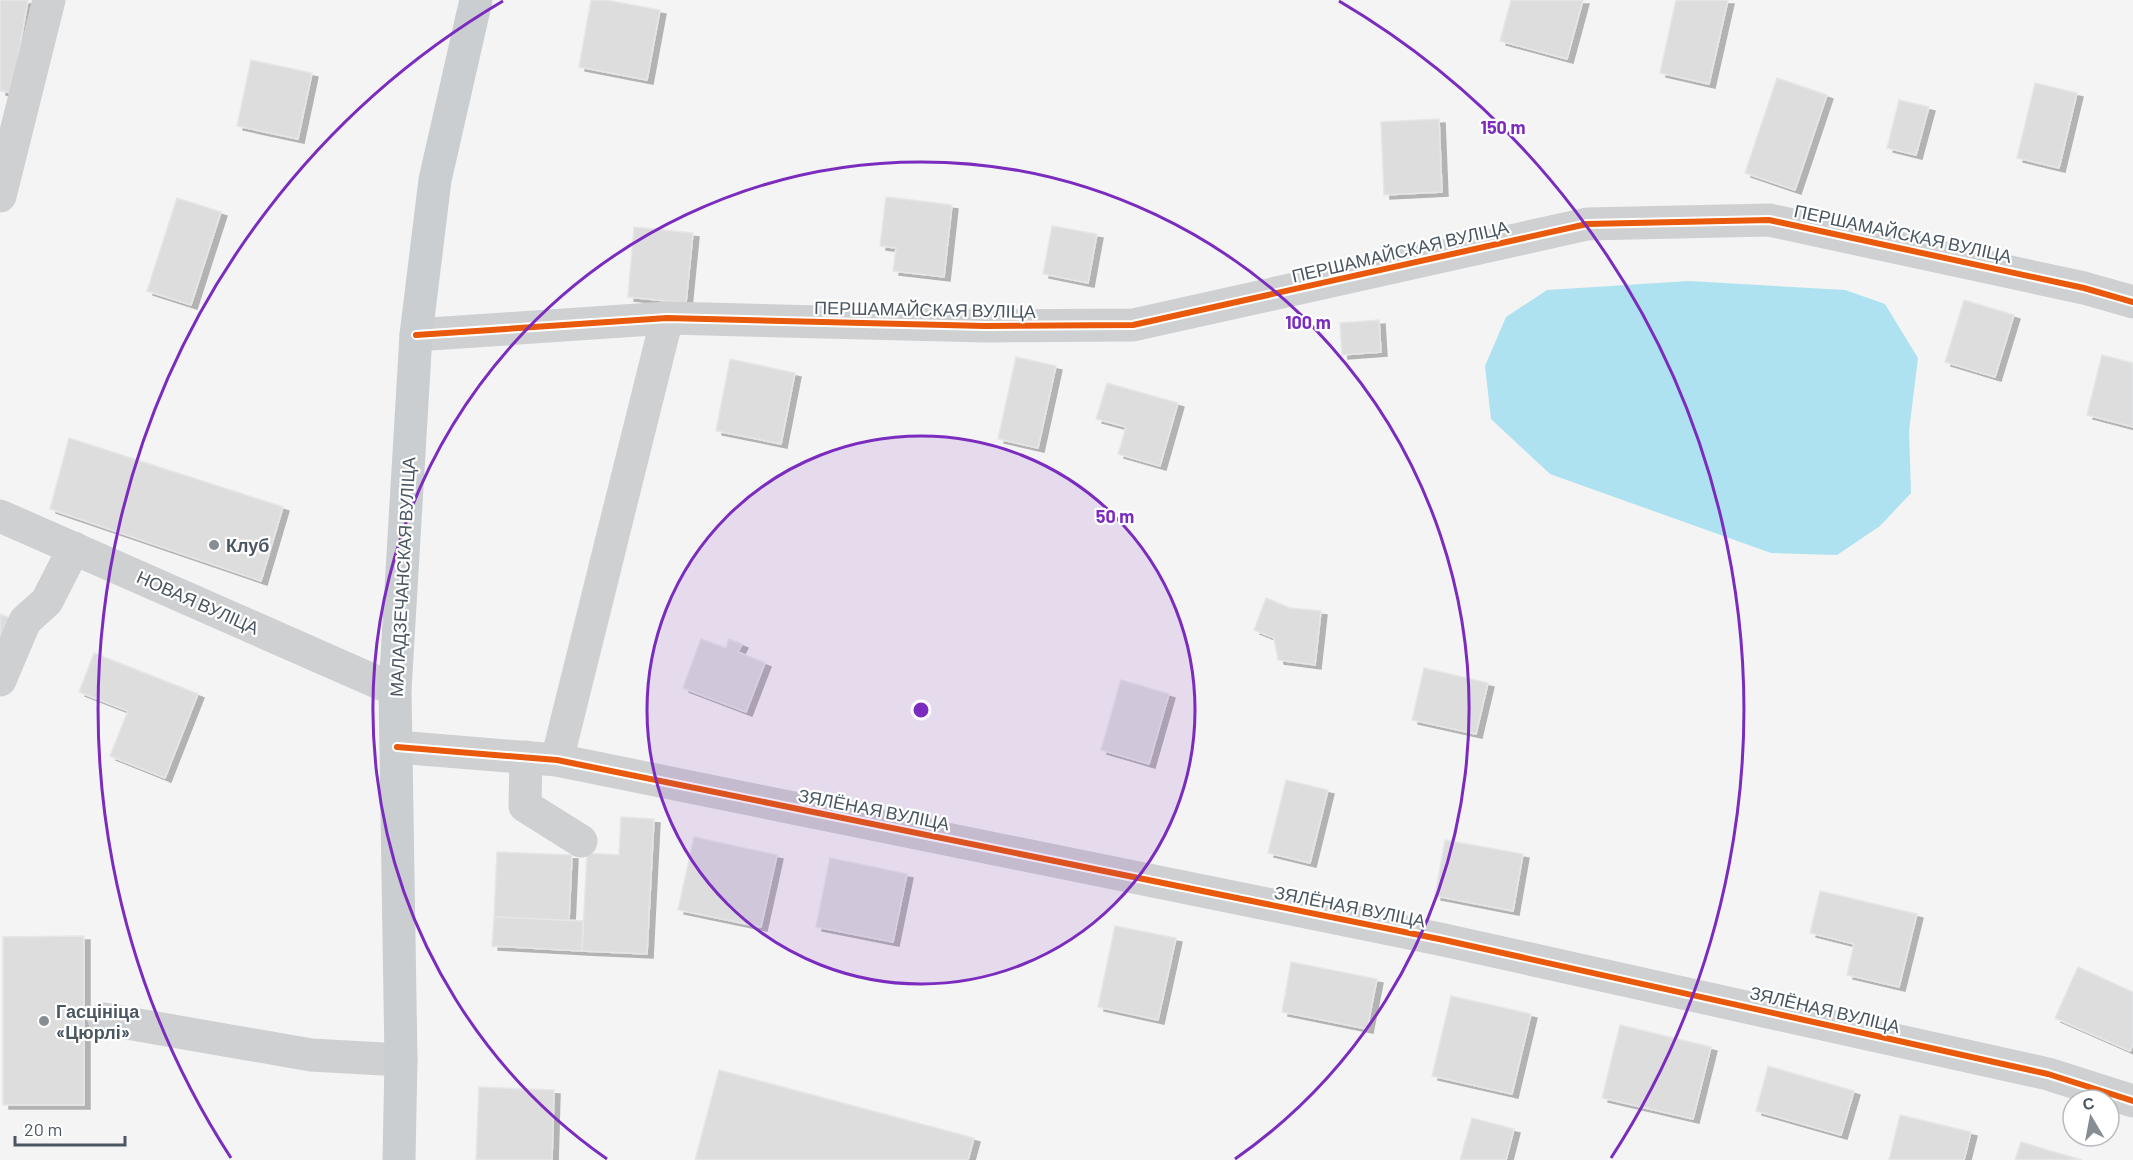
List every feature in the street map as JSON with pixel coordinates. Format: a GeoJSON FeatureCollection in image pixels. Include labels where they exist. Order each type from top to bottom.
{"type":"FeatureCollection","features":[{"type":"Feature","properties":{"kind":"main road","name":"МАЛАДЗЕЧАНСКАЯ ВУЛІЦА"},"geometry":{"type":"LineString","coordinates":[[399,1160],[401,1060],[395,690],[416,335],[435,180],[476,0]]}},
{"type":"Feature","properties":{"kind":"street"},"geometry":{"type":"LineString","coordinates":[[0,196],[10,113],[49,0]]}},
{"type":"Feature","properties":{"kind":"street","name":"ПЕРШАМАЙСКАЯ ВУЛІЦА"},"geometry":{"type":"LineString","coordinates":[[416,335],[667,318],[985,326],[1133,326],[1587,224],[1768,220],[2084,288],[2133,302]]}},
{"type":"Feature","properties":{"kind":"street"},"geometry":{"type":"LineString","coordinates":[[581,841],[525,806],[542,759],[667,318]]}},
{"type":"Feature","properties":{"kind":"street","name":"НОВАЯ ВУЛІЦА"},"geometry":{"type":"LineString","coordinates":[[0,516],[395,690]]}},
{"type":"Feature","properties":{"kind":"street"},"geometry":{"type":"LineString","coordinates":[[0,680],[25,621],[47,601],[74,548]]}},
{"type":"Feature","properties":{"kind":"street","name":"ЗЯЛЁНАЯ ВУЛІЦА"},"geometry":{"type":"LineString","coordinates":[[397,747],[542,759],[1444,940],[2048,1074],[2133,1101]]}},
{"type":"Feature","properties":{"kind":"street"},"geometry":{"type":"LineString","coordinates":[[104,1019],[311,1055],[401,1060]]}},
{"type":"Feature","properties":{"kind":"water"},"geometry":{"type":"Polygon","coordinates":[[[1689,281],[1845,290],[1885,304],[1918,358],[1909,431],[1911,493],[1880,526],[1837,555],[1771,553],[1550,474],[1491,419],[1485,366],[1506,317],[1547,290],[1689,281]]]}},
{"type":"Feature","properties":{"kind":"building"},"geometry":{"type":"Polygon","coordinates":[[[0,0],[28,0],[12,93],[0,91],[0,0]]]}},
{"type":"Feature","properties":{"kind":"building"},"geometry":{"type":"Polygon","coordinates":[[[591,0],[606,0],[660,10],[647,80],[579,67],[591,0]]]}},
{"type":"Feature","properties":{"kind":"building"},"geometry":{"type":"Polygon","coordinates":[[[1511,0],[1583,0],[1567,59],[1500,41],[1511,0]]]}},
{"type":"Feature","properties":{"kind":"building"},"geometry":{"type":"Polygon","coordinates":[[[1676,0],[1728,0],[1709,84],[1660,73],[1676,0]]]}},
{"type":"Feature","properties":{"kind":"building"},"geometry":{"type":"Polygon","coordinates":[[[251,60],[312,73],[298,139],[237,126],[251,60]]]}},
{"type":"Feature","properties":{"kind":"building"},"geometry":{"type":"Polygon","coordinates":[[[1777,78],[1827,95],[1795,190],[1745,173],[1777,78]]]}},
{"type":"Feature","properties":{"kind":"building"},"geometry":{"type":"Polygon","coordinates":[[[2035,83],[2077,93],[2059,168],[2017,158],[2035,83]]]}},
{"type":"Feature","properties":{"kind":"building"},"geometry":{"type":"Polygon","coordinates":[[[1899,100],[1929,107],[1916,155],[1887,148],[1899,100]]]}},
{"type":"Feature","properties":{"kind":"building"},"geometry":{"type":"Polygon","coordinates":[[[1439,119],[1442,192],[1384,195],[1381,122],[1439,119]]]}},
{"type":"Feature","properties":{"kind":"building"},"geometry":{"type":"Polygon","coordinates":[[[886,197],[952,205],[944,277],[893,271],[896,248],[880,246],[886,197]]]}},
{"type":"Feature","properties":{"kind":"building"},"geometry":{"type":"Polygon","coordinates":[[[177,198],[221,212],[191,305],[147,291],[177,198]]]}},
{"type":"Feature","properties":{"kind":"building"},"geometry":{"type":"Polygon","coordinates":[[[1052,226],[1097,234],[1088,283],[1043,274],[1052,226]]]}},
{"type":"Feature","properties":{"kind":"building"},"geometry":{"type":"Polygon","coordinates":[[[634,227],[693,233],[686,303],[628,297],[634,227]]]}},
{"type":"Feature","properties":{"kind":"building"},"geometry":{"type":"Polygon","coordinates":[[[1964,300],[2014,315],[1995,377],[1945,362],[1964,300]]]}},
{"type":"Feature","properties":{"kind":"building"},"geometry":{"type":"Polygon","coordinates":[[[1379,320],[1381,352],[1342,355],[1340,323],[1379,320]]]}},
{"type":"Feature","properties":{"kind":"building"},"geometry":{"type":"Polygon","coordinates":[[[2102,355],[2133,363],[2133,427],[2087,415],[2102,355]]]}},
{"type":"Feature","properties":{"kind":"building"},"geometry":{"type":"Polygon","coordinates":[[[1016,357],[1056,366],[1038,448],[998,439],[1016,357]]]}},
{"type":"Feature","properties":{"kind":"building"},"geometry":{"type":"Polygon","coordinates":[[[730,359],[795,373],[781,444],[716,431],[730,359]]]}},
{"type":"Feature","properties":{"kind":"building"},"geometry":{"type":"Polygon","coordinates":[[[1107,383],[1178,403],[1160,466],[1118,454],[1126,427],[1096,419],[1107,383]]]}},
{"type":"Feature","properties":{"kind":"building","name":"Клуб"},"geometry":{"type":"Polygon","coordinates":[[[69,438],[283,507],[261,581],[50,509],[69,438]]]}},
{"type":"Feature","properties":{"kind":"building"},"geometry":{"type":"Polygon","coordinates":[[[1266,598],[1290,608],[1321,611],[1315,665],[1278,660],[1274,638],[1254,630],[1266,598]]]}},
{"type":"Feature","properties":{"kind":"building"},"geometry":{"type":"Polygon","coordinates":[[[0,614],[17,621],[0,666],[0,614]]]}},
{"type":"Feature","properties":{"kind":"building"},"geometry":{"type":"Polygon","coordinates":[[[701,639],[726,648],[729,639],[742,644],[738,652],[765,663],[746,712],[683,688],[701,639]]]}},
{"type":"Feature","properties":{"kind":"building"},"geometry":{"type":"Polygon","coordinates":[[[94,653],[198,694],[165,778],[110,756],[128,711],[79,692],[94,653]]]}},
{"type":"Feature","properties":{"kind":"building"},"geometry":{"type":"Polygon","coordinates":[[[1424,668],[1488,683],[1476,734],[1412,720],[1424,668]]]}},
{"type":"Feature","properties":{"kind":"building"},"geometry":{"type":"Polygon","coordinates":[[[1121,680],[1169,694],[1149,764],[1101,750],[1121,680]]]}},
{"type":"Feature","properties":{"kind":"building"},"geometry":{"type":"Polygon","coordinates":[[[1286,780],[1328,790],[1310,863],[1268,853],[1286,780]]]}},
{"type":"Feature","properties":{"kind":"building"},"geometry":{"type":"Polygon","coordinates":[[[621,817],[654,819],[647,954],[582,951],[587,853],[619,855],[621,817]]]}},
{"type":"Feature","properties":{"kind":"building"},"geometry":{"type":"Polygon","coordinates":[[[694,837],[777,855],[761,927],[678,910],[694,837]]]}},
{"type":"Feature","properties":{"kind":"building"},"geometry":{"type":"Polygon","coordinates":[[[1445,840],[1523,854],[1513,911],[1435,896],[1445,840]]]}},
{"type":"Feature","properties":{"kind":"building"},"geometry":{"type":"Polygon","coordinates":[[[497,852],[572,855],[569,921],[494,917],[497,852]]]}},
{"type":"Feature","properties":{"kind":"building"},"geometry":{"type":"Polygon","coordinates":[[[830,858],[907,874],[893,942],[816,927],[830,858]]]}},
{"type":"Feature","properties":{"kind":"building"},"geometry":{"type":"Polygon","coordinates":[[[1820,891],[1917,914],[1899,987],[1847,975],[1854,944],[1810,933],[1820,891]]]}},
{"type":"Feature","properties":{"kind":"building"},"geometry":{"type":"Polygon","coordinates":[[[494,917],[583,921],[582,951],[492,946],[494,917]]]}},
{"type":"Feature","properties":{"kind":"building"},"geometry":{"type":"Polygon","coordinates":[[[1115,926],[1176,938],[1158,1020],[1098,1007],[1115,926]]]}},
{"type":"Feature","properties":{"kind":"building","name":"Гасцініца «Цюрлі»"},"geometry":{"type":"Polygon","coordinates":[[[84,936],[84,1105],[3,1105],[3,937],[84,936]]]}},
{"type":"Feature","properties":{"kind":"building"},"geometry":{"type":"Polygon","coordinates":[[[1291,962],[1377,979],[1367,1029],[1282,1012],[1291,962]]]}},
{"type":"Feature","properties":{"kind":"building"},"geometry":{"type":"Polygon","coordinates":[[[2078,967],[2133,992],[2133,1044],[2130,1051],[2055,1018],[2078,967]]]}},
{"type":"Feature","properties":{"kind":"building"},"geometry":{"type":"Polygon","coordinates":[[[1451,996],[1531,1014],[1512,1094],[1432,1076],[1451,996]]]}},
{"type":"Feature","properties":{"kind":"building"},"geometry":{"type":"Polygon","coordinates":[[[1620,1025],[1711,1047],[1693,1119],[1602,1098],[1620,1025]]]}},
{"type":"Feature","properties":{"kind":"building"},"geometry":{"type":"Polygon","coordinates":[[[1768,1066],[1854,1091],[1841,1135],[1756,1111],[1768,1066]]]}},
{"type":"Feature","properties":{"kind":"building"},"geometry":{"type":"Polygon","coordinates":[[[719,1070],[974,1138],[968,1160],[695,1160],[719,1070]]]}},
{"type":"Feature","properties":{"kind":"building"},"geometry":{"type":"Polygon","coordinates":[[[479,1087],[554,1090],[552,1160],[476,1160],[479,1087]]]}},
{"type":"Feature","properties":{"kind":"building"},"geometry":{"type":"Polygon","coordinates":[[[1900,1115],[1971,1132],[1964,1160],[1889,1160],[1900,1115]]]}},
{"type":"Feature","properties":{"kind":"building"},"geometry":{"type":"Polygon","coordinates":[[[1472,1118],[1514,1129],[1506,1160],[1460,1160],[1472,1118]]]}},
{"type":"Feature","properties":{"kind":"building"},"geometry":{"type":"Polygon","coordinates":[[[2021,1142],[2082,1160],[2015,1160],[2021,1142]]]}},
{"type":"Feature","properties":{"kind":"cycle path"},"geometry":{"type":"LineString","coordinates":[[416,335],[667,318],[985,326],[1133,325],[1587,224],[1769,220],[2084,288],[2133,302]]}},
{"type":"Feature","properties":{"kind":"cycle path"},"geometry":{"type":"LineString","coordinates":[[397,747],[557,760],[1444,940],[2048,1074],[2133,1101]]}},
{"type":"Feature","properties":{"kind":"place","name":"Клуб"},"geometry":{"type":"Point","coordinates":[214,545]}},
{"type":"Feature","properties":{"kind":"place","name":"Гасцініца «Цюрлі»"},"geometry":{"type":"Point","coordinates":[44,1021]}}]}
